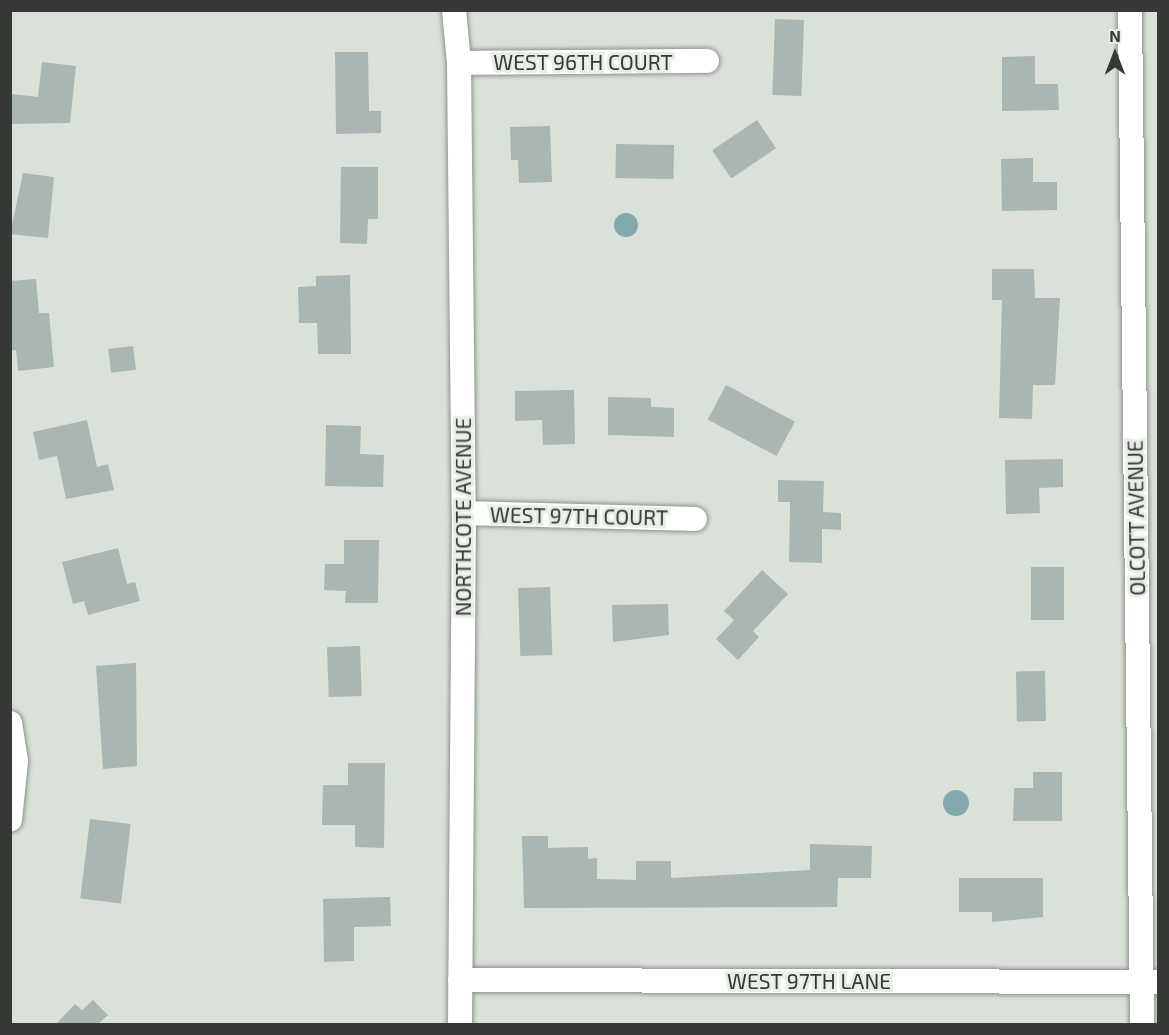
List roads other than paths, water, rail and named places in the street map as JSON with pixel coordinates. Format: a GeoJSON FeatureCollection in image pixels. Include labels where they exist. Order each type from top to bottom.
{"type":"FeatureCollection","features":[{"type":"Feature","properties":{"kind":"street","name":"NORTHCOTE AVENUE"},"geometry":{"type":"LineString","coordinates":[[453,10],[459,63],[464,513],[460,1024]]}},
{"type":"Feature","properties":{"kind":"street","name":"OLCOTT AVENUE"},"geometry":{"type":"LineString","coordinates":[[1130,10],[1150,982],[1142,1024]]}},
{"type":"Feature","properties":{"kind":"street","name":"WEST 96TH COURT"},"geometry":{"type":"LineString","coordinates":[[459,63],[707,61]]}},
{"type":"Feature","properties":{"kind":"street","name":"WEST 97TH COURT"},"geometry":{"type":"LineString","coordinates":[[464,513],[695,519]]}},
{"type":"Feature","properties":{"kind":"street"},"geometry":{"type":"LineString","coordinates":[[10,723],[16,762],[10,820]]}},
{"type":"Feature","properties":{"kind":"street","name":"WEST 97TH LANE"},"geometry":{"type":"LineString","coordinates":[[460,980],[1150,982]]}},
{"type":"Feature","properties":{"kind":"water"},"geometry":{"type":"Polygon","coordinates":[[[626,213],[635,216],[638,225],[635,234],[626,237],[617,234],[614,225],[617,216],[626,213]]]}},
{"type":"Feature","properties":{"kind":"water"},"geometry":{"type":"Polygon","coordinates":[[[956,790],[965,794],[969,803],[965,812],[956,816],[947,812],[943,803],[947,794],[956,790]]]}}]}
